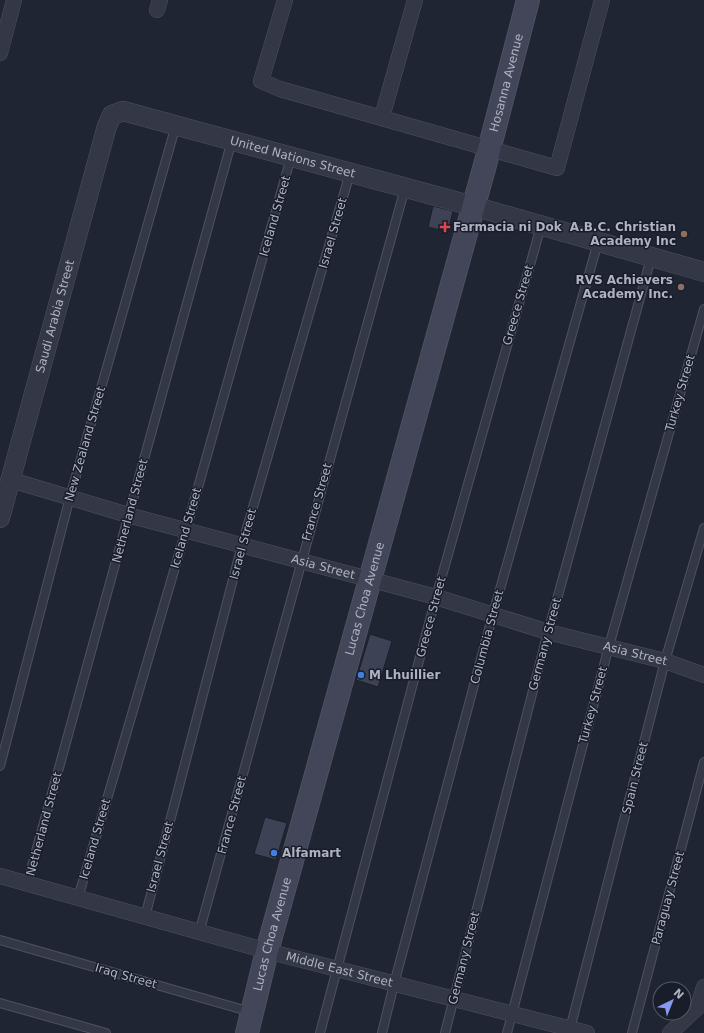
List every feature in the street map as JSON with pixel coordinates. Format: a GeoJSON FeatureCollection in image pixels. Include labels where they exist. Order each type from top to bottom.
{"type":"FeatureCollection","features":[{"type":"Feature","properties":{"kind":"main road","name":"Hosanna Avenue"},"geometry":{"type":"LineString","coordinates":[[487,156],[528,0]]}},
{"type":"Feature","properties":{"kind":"main road","name":"Lucas Choa Avenue"},"geometry":{"type":"LineString","coordinates":[[247,1033],[267,951],[487,156]]}},
{"type":"Feature","properties":{"kind":"street"},"geometry":{"type":"LineString","coordinates":[[0,53],[14,0]]}},
{"type":"Feature","properties":{"kind":"street"},"geometry":{"type":"LineString","coordinates":[[285,0],[261,81],[280,89],[382,117],[487,156],[557,168],[602,0]]}},
{"type":"Feature","properties":{"kind":"street"},"geometry":{"type":"LineString","coordinates":[[382,117],[415,0]]}},
{"type":"Feature","properties":{"kind":"street","name":"United Nations Street"},"geometry":{"type":"LineString","coordinates":[[112,115],[124,111],[176,124],[473,206],[704,272]]}},
{"type":"Feature","properties":{"kind":"street","name":"Saudi Arabia Street"},"geometry":{"type":"LineString","coordinates":[[0,518],[107,126],[112,115]]}},
{"type":"Feature","properties":{"kind":"street","name":"Asia Street"},"geometry":{"type":"LineString","coordinates":[[11,480],[128,515],[436,597],[548,632],[665,661],[704,675]]}},
{"type":"Feature","properties":{"kind":"street","name":"Middle East Street"},"geometry":{"type":"LineString","coordinates":[[0,876],[267,951],[587,1033]]}},
{"type":"Feature","properties":{"kind":"street"},"geometry":{"type":"LineString","coordinates":[[670,1033],[701,1009],[704,987]]}},
{"type":"Feature","properties":{"kind":"lane","name":"New Zealand Street"},"geometry":{"type":"LineString","coordinates":[[0,766],[70,497],[176,124]]}},
{"type":"Feature","properties":{"kind":"lane","name":"Netherland Street"},"geometry":{"type":"LineString","coordinates":[[27,884],[232,139]]}},
{"type":"Feature","properties":{"kind":"lane","name":"Iceland Street"},"geometry":{"type":"LineString","coordinates":[[78,898],[186,530],[291,156]]}},
{"type":"Feature","properties":{"kind":"lane","name":"Israel Street"},"geometry":{"type":"LineString","coordinates":[[145,917],[242,545],[350,173]]}},
{"type":"Feature","properties":{"kind":"lane","name":"France Street"},"geometry":{"type":"LineString","coordinates":[[199,932],[405,188]]}},
{"type":"Feature","properties":{"kind":"lane","name":"Greece Street"},"geometry":{"type":"LineString","coordinates":[[320,1033],[436,597],[540,226]]}},
{"type":"Feature","properties":{"kind":"lane","name":"Columbia Street"},"geometry":{"type":"LineString","coordinates":[[382,1033],[493,614],[598,242]]}},
{"type":"Feature","properties":{"kind":"lane","name":"Germany Street"},"geometry":{"type":"LineString","coordinates":[[445,1033],[548,632],[652,258]]}},
{"type":"Feature","properties":{"kind":"lane","name":"Turkey Street"},"geometry":{"type":"LineString","coordinates":[[507,1033],[609,646],[704,309]]}},
{"type":"Feature","properties":{"kind":"lane","name":"Spain Street"},"geometry":{"type":"LineString","coordinates":[[570,1029],[665,661],[704,528]]}},
{"type":"Feature","properties":{"kind":"lane","name":"Paraguay Street"},"geometry":{"type":"LineString","coordinates":[[632,1033],[704,762]]}},
{"type":"Feature","properties":{"kind":"lane","name":"Iraq Street"},"geometry":{"type":"LineString","coordinates":[[0,940],[252,1012]]}},
{"type":"Feature","properties":{"kind":"lane"},"geometry":{"type":"LineString","coordinates":[[0,1003],[106,1033]]}},
{"type":"Feature","properties":{"kind":"building"},"geometry":{"type":"Polygon","coordinates":[[[433,206],[453,211],[448,232],[428,227],[433,206]]]}},
{"type":"Feature","properties":{"kind":"building"},"geometry":{"type":"Polygon","coordinates":[[[370,634],[392,641],[378,687],[356,680],[370,634]]]}},
{"type":"Feature","properties":{"kind":"building"},"geometry":{"type":"Polygon","coordinates":[[[265,817],[287,823],[276,860],[254,854],[265,817]]]}},
{"type":"Feature","properties":{"kind":"place","name":"Farmacia ni Dok"},"geometry":{"type":"Point","coordinates":[445,227]}},
{"type":"Feature","properties":{"kind":"place","name":"A.B.C. Christian Academy Inc"},"geometry":{"type":"Point","coordinates":[684,234]}},
{"type":"Feature","properties":{"kind":"place","name":"RVS Achievers Academy Inc."},"geometry":{"type":"Point","coordinates":[681,287]}},
{"type":"Feature","properties":{"kind":"place","name":"M Lhuillier"},"geometry":{"type":"Point","coordinates":[361,675]}},
{"type":"Feature","properties":{"kind":"place","name":"Alfamart"},"geometry":{"type":"Point","coordinates":[274,853]}}]}
